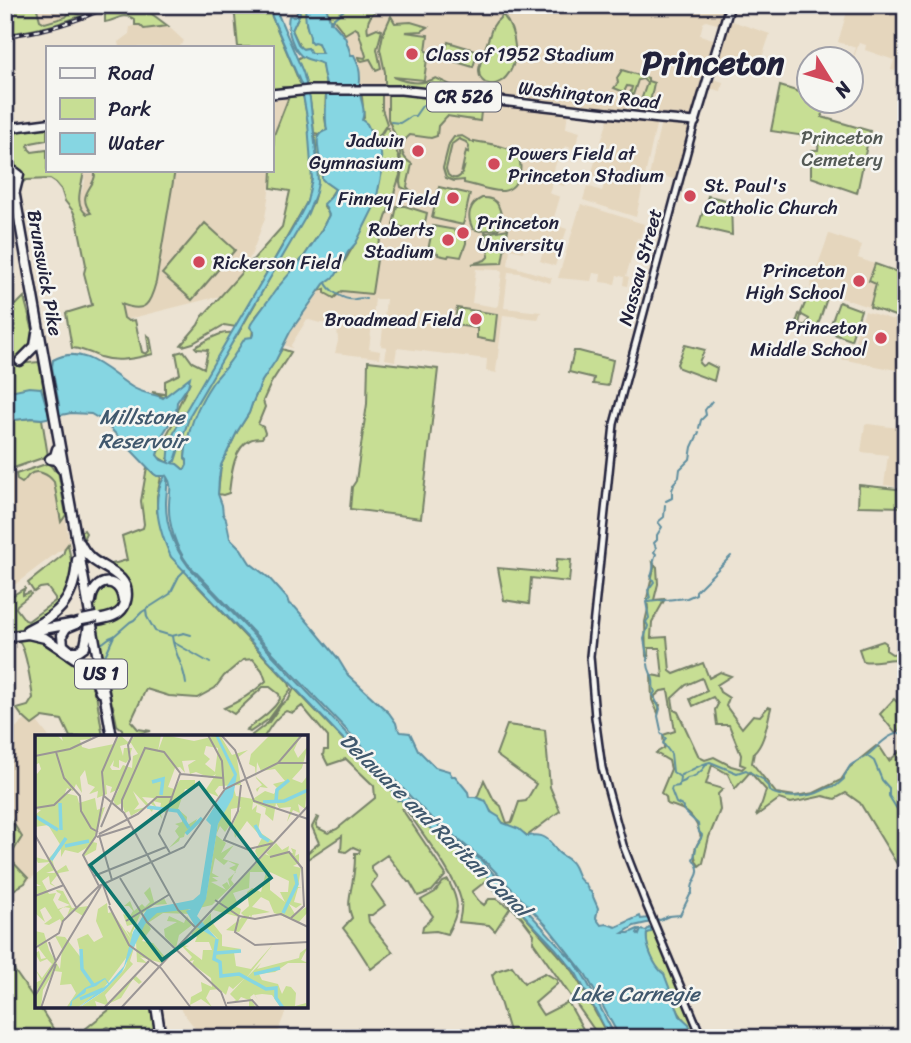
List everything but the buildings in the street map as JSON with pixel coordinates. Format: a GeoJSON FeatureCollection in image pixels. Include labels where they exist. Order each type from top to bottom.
{"type":"FeatureCollection","features":[{"type":"Feature","properties":{"kind":"highway","name":"Brunswick Pike"},"geometry":{"type":"LineString","coordinates":[[6,131],[11,172],[17,173],[19,177],[15,194],[53,413]]}},
{"type":"Feature","properties":{"kind":"highway","name":"Brunswick Pike"},"geometry":{"type":"LineString","coordinates":[[5,158],[53,413]]}},
{"type":"Feature","properties":{"kind":"highway"},"geometry":{"type":"LineString","coordinates":[[25,359],[36,344],[37,331]]}},
{"type":"Feature","properties":{"kind":"highway"},"geometry":{"type":"LineString","coordinates":[[53,413],[59,447],[55,456],[50,459],[62,463]]}},
{"type":"Feature","properties":{"kind":"highway","name":"US 1"},"geometry":{"type":"LineString","coordinates":[[62,463],[95,616],[110,735]]}},
{"type":"Feature","properties":{"kind":"highway","name":"US 1"},"geometry":{"type":"LineString","coordinates":[[62,463],[77,560],[83,623],[110,735]]}},
{"type":"Feature","properties":{"kind":"highway"},"geometry":{"type":"LineString","coordinates":[[5,636],[83,623],[95,616],[113,616],[120,612],[126,601],[127,590],[120,579],[89,557],[76,530]]}},
{"type":"Feature","properties":{"kind":"highway"},"geometry":{"type":"LineString","coordinates":[[27,630],[48,618],[67,598],[74,584],[77,560]]}},
{"type":"Feature","properties":{"kind":"highway"},"geometry":{"type":"LineString","coordinates":[[5,636],[27,630],[83,623]]}},
{"type":"Feature","properties":{"kind":"highway"},"geometry":{"type":"LineString","coordinates":[[5,636],[28,634],[45,638],[88,667],[100,692]]}},
{"type":"Feature","properties":{"kind":"highway"},"geometry":{"type":"LineString","coordinates":[[158,1008],[165,1036]]}},
{"type":"Feature","properties":{"kind":"main road","name":"Nassau Street"},"geometry":{"type":"LineString","coordinates":[[702,1038],[623,843],[602,768],[590,656],[614,420],[695,121],[730,5]]}},
{"type":"Feature","properties":{"kind":"main road","name":"Washington Road"},"geometry":{"type":"LineString","coordinates":[[273,94],[306,90],[387,90],[695,121]]}},
{"type":"Feature","properties":{"kind":"main road"},"geometry":{"type":"LineString","coordinates":[[6,131],[46,123]]}},
{"type":"Feature","properties":{"kind":"shaded area"},"geometry":{"type":"Polygon","coordinates":[[[5,5],[108,5],[55,26],[5,34],[5,5]]]}},
{"type":"Feature","properties":{"kind":"shaded area"},"geometry":{"type":"Polygon","coordinates":[[[323,5],[727,5],[721,25],[706,21],[700,35],[716,40],[705,76],[723,82],[721,91],[705,87],[704,90],[701,89],[690,120],[359,87],[357,61],[323,5]]]}},
{"type":"Feature","properties":{"kind":"shaded area"},"geometry":{"type":"Polygon","coordinates":[[[849,5],[906,5],[906,64],[899,62],[895,71],[891,70],[894,60],[866,50],[866,45],[859,43],[858,46],[850,46],[838,42],[849,5]]]}},
{"type":"Feature","properties":{"kind":"shaded area"},"geometry":{"type":"Polygon","coordinates":[[[729,20],[770,34],[756,75],[716,61],[729,20]]]}},
{"type":"Feature","properties":{"kind":"shaded area"},"geometry":{"type":"Polygon","coordinates":[[[140,25],[144,29],[168,26],[184,41],[180,46],[119,46],[118,42],[129,34],[130,27],[140,25]]]}},
{"type":"Feature","properties":{"kind":"shaded area","name":"Princeton University"},"geometry":{"type":"Polygon","coordinates":[[[381,92],[568,110],[566,128],[580,132],[574,149],[565,146],[561,157],[558,157],[551,179],[565,184],[553,183],[549,193],[560,197],[552,224],[567,229],[555,266],[540,261],[543,252],[525,247],[523,252],[510,249],[508,265],[552,278],[550,283],[508,272],[504,308],[541,312],[538,319],[503,315],[497,373],[486,371],[487,359],[397,348],[395,361],[385,359],[387,347],[381,346],[386,299],[375,299],[369,349],[380,351],[379,358],[335,353],[338,341],[337,326],[309,320],[291,345],[292,348],[284,345],[297,320],[322,287],[375,205],[382,172],[379,148],[367,124],[381,92]],[[476,269],[472,303],[496,307],[498,305],[502,272],[476,269]]]}},
{"type":"Feature","properties":{"kind":"shaded area"},"geometry":{"type":"Polygon","coordinates":[[[290,95],[273,136],[273,101],[283,99],[283,96],[290,95]]]}},
{"type":"Feature","properties":{"kind":"shaded area","name":"Princeton University"},"geometry":{"type":"Polygon","coordinates":[[[609,116],[657,121],[636,217],[583,200],[587,186],[602,191],[606,179],[591,175],[609,116]]]}},
{"type":"Feature","properties":{"kind":"shaded area"},"geometry":{"type":"Polygon","coordinates":[[[661,121],[690,124],[677,180],[656,174],[655,178],[649,177],[661,121]]]}},
{"type":"Feature","properties":{"kind":"shaded area"},"geometry":{"type":"Polygon","coordinates":[[[83,172],[272,172],[265,218],[251,256],[237,278],[220,296],[124,320],[102,218],[79,219],[76,210],[85,181],[83,172]]]}},
{"type":"Feature","properties":{"kind":"shaded area","name":"Princeton University"},"geometry":{"type":"Polygon","coordinates":[[[581,204],[644,224],[626,276],[629,277],[627,286],[623,285],[624,277],[617,275],[615,284],[600,282],[601,274],[593,273],[591,281],[558,278],[581,204]]]}},
{"type":"Feature","properties":{"kind":"shaded area","name":"Princeton High School"},"geometry":{"type":"Polygon","coordinates":[[[829,234],[862,245],[858,258],[906,275],[906,320],[810,287],[829,234]]]}},
{"type":"Feature","properties":{"kind":"shaded area","name":"Princeton Middle School"},"geometry":{"type":"Polygon","coordinates":[[[865,311],[906,324],[906,372],[841,359],[850,354],[865,311]]]}},
{"type":"Feature","properties":{"kind":"shaded area"},"geometry":{"type":"Polygon","coordinates":[[[865,425],[906,429],[906,488],[884,485],[888,455],[861,452],[865,425]]]}},
{"type":"Feature","properties":{"kind":"shaded area"},"geometry":{"type":"Polygon","coordinates":[[[56,461],[70,547],[59,551],[5,592],[5,477],[56,461]]]}},
{"type":"Feature","properties":{"kind":"shaded area"},"geometry":{"type":"Polygon","coordinates":[[[32,715],[47,735],[35,735],[35,876],[25,883],[5,858],[5,736],[32,715]]]}},
{"type":"Feature","properties":{"kind":"shaded area"},"geometry":{"type":"Polygon","coordinates":[[[180,1008],[282,1008],[285,1013],[279,1033],[273,1038],[187,1038],[195,1028],[180,1008]]]}},
{"type":"Feature","properties":{"kind":"green space"},"geometry":{"type":"Polygon","coordinates":[[[5,5],[36,5],[40,20],[45,23],[66,17],[69,13],[68,5],[74,5],[78,14],[92,5],[108,5],[58,24],[5,34],[5,5]]]}},
{"type":"Feature","properties":{"kind":"green space"},"geometry":{"type":"Polygon","coordinates":[[[116,5],[146,5],[144,8],[168,26],[144,29],[135,25],[135,20],[128,16],[105,22],[103,12],[116,5]]]}},
{"type":"Feature","properties":{"kind":"green space"},"geometry":{"type":"Polygon","coordinates":[[[229,5],[267,5],[302,88],[282,87],[279,91],[273,92],[273,46],[238,46],[235,16],[229,5]]]}},
{"type":"Feature","properties":{"kind":"green space"},"geometry":{"type":"Polygon","coordinates":[[[297,5],[306,5],[306,24],[312,40],[318,43],[322,53],[310,53],[308,48],[301,49],[292,30],[300,13],[297,5]]]}},
{"type":"Feature","properties":{"kind":"green space"},"geometry":{"type":"Polygon","coordinates":[[[382,5],[373,13],[368,24],[368,32],[377,28],[382,30],[377,49],[381,68],[376,70],[370,59],[360,60],[359,57],[366,56],[358,30],[355,28],[345,34],[333,19],[330,20],[323,6],[382,5]]]}},
{"type":"Feature","properties":{"kind":"green space"},"geometry":{"type":"Polygon","coordinates":[[[503,15],[514,37],[514,63],[502,81],[489,84],[482,80],[479,67],[492,28],[503,15]]]}},
{"type":"Feature","properties":{"kind":"green space"},"geometry":{"type":"Polygon","coordinates":[[[391,16],[395,23],[411,22],[428,27],[422,31],[405,32],[428,35],[424,80],[393,77],[414,82],[436,78],[463,91],[483,93],[483,97],[388,87],[385,84],[380,49],[391,16]]]}},
{"type":"Feature","properties":{"kind":"green space"},"geometry":{"type":"Polygon","coordinates":[[[448,42],[478,51],[473,67],[443,58],[448,42]]]}},
{"type":"Feature","properties":{"kind":"green space"},"geometry":{"type":"Polygon","coordinates":[[[302,56],[322,64],[326,87],[327,130],[319,134],[314,133],[309,95],[297,59],[302,56]]]}},
{"type":"Feature","properties":{"kind":"green space"},"geometry":{"type":"Polygon","coordinates":[[[622,70],[648,78],[648,81],[654,83],[649,107],[639,106],[647,83],[643,79],[638,80],[633,95],[630,94],[632,87],[627,86],[624,92],[614,88],[622,70]]]}},
{"type":"Feature","properties":{"kind":"green space","name":"Princeton Cemetery"},"geometry":{"type":"Polygon","coordinates":[[[780,86],[796,91],[796,116],[822,116],[870,131],[857,193],[811,177],[811,150],[818,150],[819,138],[771,131],[780,86]]]}},
{"type":"Feature","properties":{"kind":"green space"},"geometry":{"type":"Polygon","coordinates":[[[359,92],[382,94],[382,109],[387,124],[377,139],[380,147],[384,146],[381,135],[385,128],[388,128],[399,158],[400,175],[381,233],[372,293],[342,291],[334,298],[325,293],[325,289],[319,291],[325,282],[338,272],[358,237],[376,197],[380,177],[380,157],[375,137],[362,120],[362,97],[359,92]]]}},
{"type":"Feature","properties":{"kind":"green space"},"geometry":{"type":"Polygon","coordinates":[[[388,92],[482,102],[480,121],[447,116],[438,126],[437,136],[431,138],[410,135],[406,139],[402,150],[412,164],[407,187],[410,190],[401,187],[399,144],[388,119],[388,92]]]}},
{"type":"Feature","properties":{"kind":"green space"},"geometry":{"type":"Polygon","coordinates":[[[290,94],[303,94],[312,162],[307,202],[236,327],[224,325],[183,346],[181,345],[202,317],[282,227],[290,191],[271,188],[274,135],[290,94]]]}},
{"type":"Feature","properties":{"kind":"green space"},"geometry":{"type":"Polygon","coordinates":[[[46,126],[46,140],[28,145],[32,152],[46,150],[46,172],[84,172],[79,199],[87,214],[91,213],[85,200],[95,172],[175,172],[152,296],[146,305],[141,307],[121,304],[124,318],[128,321],[135,320],[142,352],[146,354],[149,351],[147,335],[150,337],[153,354],[113,360],[72,348],[66,313],[92,305],[84,273],[86,265],[77,220],[56,183],[50,179],[26,180],[22,183],[22,178],[10,158],[12,143],[19,129],[46,126]]]}},
{"type":"Feature","properties":{"kind":"green space"},"geometry":{"type":"Polygon","coordinates":[[[318,135],[325,182],[335,189],[324,206],[329,215],[303,258],[254,319],[252,338],[228,365],[199,408],[188,440],[185,469],[174,464],[174,460],[168,459],[168,463],[157,454],[189,384],[165,398],[152,392],[165,394],[165,381],[180,374],[176,353],[184,351],[192,362],[204,368],[208,350],[195,347],[221,334],[238,334],[313,202],[317,178],[315,136],[318,135]]]}},
{"type":"Feature","properties":{"kind":"green space","name":"Powers Field at Princeton Stadium"},"geometry":{"type":"Polygon","coordinates":[[[462,136],[474,143],[494,144],[513,151],[520,161],[520,174],[514,185],[498,191],[464,183],[464,180],[446,178],[443,168],[449,144],[454,137],[462,136]],[[459,139],[452,144],[446,169],[448,175],[453,178],[458,178],[463,171],[469,147],[459,139]]]}},
{"type":"Feature","properties":{"kind":"green space"},"geometry":{"type":"Polygon","coordinates":[[[439,187],[470,194],[463,225],[432,218],[439,187]]]}},
{"type":"Feature","properties":{"kind":"green space"},"geometry":{"type":"Polygon","coordinates":[[[708,196],[731,201],[732,235],[698,227],[708,196]]]}},
{"type":"Feature","properties":{"kind":"green space"},"geometry":{"type":"Polygon","coordinates":[[[482,198],[492,199],[498,205],[503,221],[498,229],[473,229],[470,211],[482,198]]]}},
{"type":"Feature","properties":{"kind":"green space"},"geometry":{"type":"Polygon","coordinates":[[[397,206],[427,213],[423,232],[393,225],[397,206]]]}},
{"type":"Feature","properties":{"kind":"green space","name":"Rickerson Field"},"geometry":{"type":"Polygon","coordinates":[[[205,223],[235,250],[192,300],[162,274],[205,223]]]}},
{"type":"Feature","properties":{"kind":"green space","name":"Roberts Stadium"},"geometry":{"type":"Polygon","coordinates":[[[433,226],[456,230],[466,235],[461,257],[438,255],[428,250],[433,226]]]}},
{"type":"Feature","properties":{"kind":"green space"},"geometry":{"type":"Polygon","coordinates":[[[508,229],[502,263],[472,264],[489,256],[485,232],[508,229]]]}},
{"type":"Feature","properties":{"kind":"green space"},"geometry":{"type":"Polygon","coordinates":[[[875,264],[906,275],[906,320],[870,307],[876,284],[869,281],[875,264]]]}},
{"type":"Feature","properties":{"kind":"green space"},"geometry":{"type":"Polygon","coordinates":[[[807,291],[827,298],[815,334],[803,330],[804,326],[801,329],[795,326],[799,314],[799,324],[806,326],[809,319],[801,313],[807,291]]]}},
{"type":"Feature","properties":{"kind":"green space"},"geometry":{"type":"Polygon","coordinates":[[[24,297],[35,338],[32,346],[19,360],[5,362],[5,298],[16,305],[24,297]]]}},
{"type":"Feature","properties":{"kind":"green space"},"geometry":{"type":"Polygon","coordinates":[[[839,302],[861,310],[851,340],[828,332],[839,302]]]}},
{"type":"Feature","properties":{"kind":"green space","name":"Broadmead Field"},"geometry":{"type":"Polygon","coordinates":[[[457,308],[497,314],[494,341],[477,338],[477,328],[454,325],[457,308]]]}},
{"type":"Feature","properties":{"kind":"green space"},"geometry":{"type":"Polygon","coordinates":[[[685,345],[705,350],[699,363],[702,366],[707,363],[717,368],[714,381],[679,368],[677,364],[685,345]]]}},
{"type":"Feature","properties":{"kind":"green space"},"geometry":{"type":"Polygon","coordinates":[[[282,349],[291,352],[263,401],[265,407],[258,424],[263,427],[265,433],[262,438],[250,440],[240,449],[234,463],[229,493],[218,494],[221,465],[249,413],[262,381],[282,349]]]}},
{"type":"Feature","properties":{"kind":"green space"},"geometry":{"type":"Polygon","coordinates":[[[574,351],[613,360],[608,386],[593,384],[594,378],[569,372],[574,351]]]}},
{"type":"Feature","properties":{"kind":"green space"},"geometry":{"type":"Polygon","coordinates":[[[368,361],[438,369],[421,518],[350,509],[367,404],[368,361]]]}},
{"type":"Feature","properties":{"kind":"green space"},"geometry":{"type":"Polygon","coordinates":[[[39,362],[47,408],[19,390],[5,392],[5,365],[39,362]]]}},
{"type":"Feature","properties":{"kind":"green space"},"geometry":{"type":"Polygon","coordinates":[[[42,419],[48,456],[5,471],[5,421],[42,419]]]}},
{"type":"Feature","properties":{"kind":"green space"},"geometry":{"type":"Polygon","coordinates":[[[49,463],[58,471],[66,515],[61,522],[52,479],[36,472],[22,483],[17,480],[16,474],[49,463]]]}},
{"type":"Feature","properties":{"kind":"green space"},"geometry":{"type":"Polygon","coordinates":[[[147,467],[161,477],[157,512],[190,578],[289,683],[291,689],[269,719],[250,732],[246,730],[269,712],[280,699],[279,694],[270,687],[263,687],[234,714],[224,708],[266,681],[262,670],[253,659],[243,660],[224,676],[215,688],[197,698],[169,696],[146,689],[131,721],[138,729],[151,731],[123,735],[122,729],[117,725],[113,706],[111,708],[105,675],[107,672],[95,623],[118,616],[127,585],[91,556],[80,532],[84,530],[87,545],[100,561],[110,564],[127,560],[122,536],[143,528],[141,501],[147,467]]]}},
{"type":"Feature","properties":{"kind":"green space"},"geometry":{"type":"Polygon","coordinates":[[[859,485],[906,490],[906,507],[858,506],[859,485]]]}},
{"type":"Feature","properties":{"kind":"green space"},"geometry":{"type":"Polygon","coordinates":[[[68,544],[74,577],[71,589],[51,614],[27,628],[5,632],[5,600],[25,588],[23,595],[30,592],[16,608],[28,621],[55,601],[47,587],[34,592],[28,583],[63,555],[68,544]]]}},
{"type":"Feature","properties":{"kind":"green space"},"geometry":{"type":"Polygon","coordinates":[[[557,559],[571,560],[569,582],[531,578],[529,604],[504,600],[498,568],[555,573],[557,559]]]}},
{"type":"Feature","properties":{"kind":"green space"},"geometry":{"type":"Polygon","coordinates":[[[653,563],[657,567],[658,584],[654,600],[665,599],[652,622],[651,638],[667,637],[670,671],[674,674],[703,663],[709,678],[720,672],[731,676],[717,685],[720,692],[729,698],[726,706],[742,728],[753,715],[760,716],[768,707],[771,708],[763,738],[754,753],[752,763],[776,793],[795,796],[814,793],[841,780],[849,768],[876,746],[880,747],[889,761],[906,746],[906,879],[860,803],[846,793],[835,799],[823,796],[791,803],[779,799],[756,816],[766,790],[750,772],[735,789],[728,774],[712,765],[706,784],[723,789],[718,794],[720,810],[709,837],[703,863],[699,866],[695,852],[701,838],[696,824],[685,811],[667,804],[666,797],[661,793],[671,769],[669,761],[656,753],[664,748],[663,735],[675,731],[668,690],[655,696],[655,702],[660,705],[658,713],[652,700],[651,675],[663,677],[660,648],[649,648],[648,659],[646,656],[647,598],[653,563]],[[702,678],[686,685],[672,698],[674,710],[678,712],[699,757],[705,760],[714,757],[742,769],[745,766],[740,764],[741,755],[729,725],[717,725],[715,710],[718,704],[713,697],[693,706],[690,699],[707,691],[702,678]]]}},
{"type":"Feature","properties":{"kind":"green space"},"geometry":{"type":"Polygon","coordinates":[[[104,583],[114,585],[122,598],[121,603],[108,613],[95,616],[92,596],[104,583]]]}},
{"type":"Feature","properties":{"kind":"green space"},"geometry":{"type":"Polygon","coordinates":[[[38,637],[79,662],[93,678],[91,682],[96,693],[103,735],[69,735],[62,720],[43,717],[32,725],[22,716],[17,709],[28,706],[33,698],[30,676],[19,641],[5,643],[5,640],[38,637]]]}},
{"type":"Feature","properties":{"kind":"green space"},"geometry":{"type":"Polygon","coordinates":[[[883,641],[886,643],[886,650],[892,654],[906,652],[906,662],[895,659],[863,661],[859,649],[883,641]]]}},
{"type":"Feature","properties":{"kind":"green space"},"geometry":{"type":"Polygon","coordinates":[[[294,688],[398,800],[401,799],[408,810],[490,877],[573,971],[609,1038],[600,1038],[533,942],[534,934],[486,881],[472,892],[479,901],[484,905],[489,899],[497,899],[510,908],[495,931],[489,925],[459,922],[461,900],[457,890],[445,866],[405,808],[402,809],[446,875],[432,891],[418,896],[387,855],[371,866],[377,877],[371,885],[385,905],[368,915],[369,922],[393,952],[371,969],[343,928],[352,918],[349,901],[355,853],[360,850],[353,847],[346,852],[341,851],[342,836],[308,859],[308,852],[319,843],[312,827],[317,817],[318,828],[328,833],[337,829],[375,798],[374,786],[346,759],[328,765],[323,755],[324,750],[328,750],[328,737],[302,706],[293,713],[282,713],[265,735],[252,735],[269,722],[289,699],[294,688]]]}},
{"type":"Feature","properties":{"kind":"green space"},"geometry":{"type":"Polygon","coordinates":[[[894,699],[897,702],[906,701],[906,715],[902,713],[903,726],[896,734],[880,714],[894,699]]]}},
{"type":"Feature","properties":{"kind":"green space"},"geometry":{"type":"Polygon","coordinates":[[[507,725],[545,730],[550,787],[560,811],[527,836],[498,819],[477,798],[484,780],[494,800],[501,806],[507,823],[512,822],[519,802],[526,801],[536,784],[496,755],[507,725]]]}},
{"type":"Feature","properties":{"kind":"green space"},"geometry":{"type":"Polygon","coordinates":[[[10,818],[22,837],[9,858],[28,878],[25,883],[5,895],[5,820],[10,818]]]}},
{"type":"Feature","properties":{"kind":"green space"},"geometry":{"type":"Polygon","coordinates":[[[448,880],[457,907],[447,934],[436,931],[422,932],[423,926],[433,916],[421,900],[448,880]]]}},
{"type":"Feature","properties":{"kind":"green space"},"geometry":{"type":"Polygon","coordinates":[[[654,930],[700,1038],[693,1038],[648,949],[647,933],[654,930]]]}},
{"type":"Feature","properties":{"kind":"green space"},"geometry":{"type":"Polygon","coordinates":[[[5,957],[35,1000],[35,1008],[40,1008],[59,1038],[5,1038],[5,957]]]}},
{"type":"Feature","properties":{"kind":"green space"},"geometry":{"type":"Polygon","coordinates":[[[512,966],[524,983],[545,973],[557,980],[557,984],[535,1003],[543,1015],[568,1002],[588,1038],[511,1038],[492,975],[512,966]]]}},
{"type":"Feature","properties":{"kind":"green space"},"geometry":{"type":"Polygon","coordinates":[[[111,1008],[153,1008],[159,1038],[125,1038],[117,1030],[108,1027],[85,1038],[80,1033],[111,1008]]]}},
{"type":"Feature","properties":{"kind":"water","name":"Lake Carnegie"},"geometry":{"type":"Polygon","coordinates":[[[267,5],[274,5],[303,72],[310,99],[318,183],[308,213],[190,415],[175,461],[172,463],[185,469],[191,428],[208,390],[245,338],[252,337],[254,332],[251,324],[303,258],[329,215],[324,204],[335,189],[322,179],[318,145],[319,135],[327,130],[326,85],[322,64],[305,58],[297,51],[291,40],[288,21],[289,16],[297,15],[292,5],[297,5],[300,13],[292,30],[299,46],[308,48],[311,53],[322,53],[318,43],[310,41],[305,13],[306,5],[323,5],[330,20],[345,37],[351,55],[354,55],[357,61],[362,120],[367,124],[381,154],[382,172],[375,205],[356,243],[336,275],[324,284],[290,332],[262,381],[249,413],[221,465],[218,494],[230,538],[250,563],[269,578],[289,604],[295,607],[337,657],[348,675],[389,713],[401,732],[410,733],[418,750],[435,767],[455,776],[469,797],[486,801],[491,812],[503,823],[519,829],[527,836],[544,837],[570,861],[591,892],[598,908],[596,918],[601,925],[616,927],[640,916],[641,919],[649,918],[651,922],[634,926],[623,933],[638,929],[639,935],[641,930],[651,929],[651,932],[647,933],[647,943],[651,955],[664,974],[680,1016],[689,1024],[693,1038],[620,1038],[586,975],[547,926],[488,864],[427,814],[188,564],[171,528],[170,486],[167,477],[166,513],[169,529],[179,552],[188,566],[420,811],[482,861],[576,964],[616,1038],[610,1038],[576,973],[555,948],[476,864],[412,811],[409,812],[409,808],[398,800],[171,557],[163,538],[157,506],[160,485],[165,476],[154,474],[108,426],[110,417],[98,418],[91,414],[71,413],[42,419],[5,421],[5,392],[29,387],[41,388],[47,408],[59,405],[52,367],[53,360],[64,356],[85,357],[105,367],[136,389],[163,398],[190,377],[188,386],[177,402],[176,413],[163,434],[157,455],[169,463],[170,445],[176,428],[297,221],[307,202],[312,179],[308,123],[301,84],[267,5]]]}},
{"type":"Feature","properties":{"kind":"waterway"},"geometry":{"type":"LineString","coordinates":[[330,22],[350,5]]}},
{"type":"Feature","properties":{"kind":"waterway"},"geometry":{"type":"LineString","coordinates":[[391,122],[400,123],[415,116],[427,102],[438,100],[454,104],[458,101],[479,103]]}},
{"type":"Feature","properties":{"kind":"waterway"},"geometry":{"type":"LineString","coordinates":[[326,283],[342,297],[366,299]]}},
{"type":"Feature","properties":{"kind":"waterway"},"geometry":{"type":"LineString","coordinates":[[699,428],[706,415],[705,410],[712,401]]}},
{"type":"Feature","properties":{"kind":"waterway"},"geometry":{"type":"LineString","coordinates":[[666,501],[672,498],[673,484],[679,477],[680,469],[690,459],[699,432]]}},
{"type":"Feature","properties":{"kind":"waterway"},"geometry":{"type":"LineString","coordinates":[[648,661],[644,639],[649,618],[646,602],[650,598],[648,590],[654,582],[651,576],[656,554],[654,543],[662,527],[658,522],[664,517],[665,505]]}},
{"type":"Feature","properties":{"kind":"waterway"},"geometry":{"type":"LineString","coordinates":[[906,529],[906,534]]}},
{"type":"Feature","properties":{"kind":"waterway"},"geometry":{"type":"LineString","coordinates":[[677,599],[696,594],[731,556]]}},
{"type":"Feature","properties":{"kind":"waterway"},"geometry":{"type":"LineString","coordinates":[[100,645],[170,594],[185,570]]}},
{"type":"Feature","properties":{"kind":"waterway"},"geometry":{"type":"LineString","coordinates":[[648,602],[675,599]]}},
{"type":"Feature","properties":{"kind":"waterway"},"geometry":{"type":"LineString","coordinates":[[146,610],[155,631],[172,636],[173,642],[210,663]]}},
{"type":"Feature","properties":{"kind":"waterway"},"geometry":{"type":"LineString","coordinates":[[172,636],[184,633],[191,635]]}},
{"type":"Feature","properties":{"kind":"waterway"},"geometry":{"type":"LineString","coordinates":[[104,658],[114,636]]}},
{"type":"Feature","properties":{"kind":"waterway"},"geometry":{"type":"LineString","coordinates":[[173,642],[186,684]]}},
{"type":"Feature","properties":{"kind":"waterway"},"geometry":{"type":"LineString","coordinates":[[648,664],[655,692],[653,695],[660,709],[658,716],[661,730]]}},
{"type":"Feature","properties":{"kind":"waterway"},"geometry":{"type":"LineString","coordinates":[[681,775],[710,762],[737,773],[746,770],[764,780],[769,791],[774,794],[791,797],[808,795],[836,786],[844,779],[851,765],[888,738],[906,731]]}},
{"type":"Feature","properties":{"kind":"waterway"},"geometry":{"type":"LineString","coordinates":[[656,919],[680,915],[692,893],[698,873],[693,859],[702,835],[698,824],[676,803],[671,790],[672,787],[679,786],[680,777],[673,772],[671,754],[663,743],[666,739],[661,733]]}},
{"type":"Feature","properties":{"kind":"waterway"},"geometry":{"type":"LineString","coordinates":[[867,756],[874,761],[900,814]]}},
{"type":"Feature","properties":{"kind":"waterway"},"geometry":{"type":"LineString","coordinates":[[680,783],[701,772],[707,764]]}},
{"type":"Feature","properties":{"kind":"railway"},"geometry":{"type":"LineString","coordinates":[[5,36],[59,25],[111,5]]}},
{"type":"Feature","properties":{"kind":"place","name":"Class of 1952 Stadium"},"geometry":{"type":"Point","coordinates":[412,54]}},
{"type":"Feature","properties":{"kind":"place","name":"Jadwin Gymnasium"},"geometry":{"type":"Point","coordinates":[418,151]}},
{"type":"Feature","properties":{"kind":"place","name":"Powers Field at Princeton Stadium"},"geometry":{"type":"Point","coordinates":[494,164]}},
{"type":"Feature","properties":{"kind":"place","name":"St. Paul's Catholic Church"},"geometry":{"type":"Point","coordinates":[690,196]}},
{"type":"Feature","properties":{"kind":"place","name":"Finney Field"},"geometry":{"type":"Point","coordinates":[453,198]}},
{"type":"Feature","properties":{"kind":"place","name":"Princeton University"},"geometry":{"type":"Point","coordinates":[463,233]}},
{"type":"Feature","properties":{"kind":"place","name":"Roberts Stadium"},"geometry":{"type":"Point","coordinates":[448,240]}},
{"type":"Feature","properties":{"kind":"place","name":"Rickerson Field"},"geometry":{"type":"Point","coordinates":[199,262]}},
{"type":"Feature","properties":{"kind":"place","name":"Princeton High School"},"geometry":{"type":"Point","coordinates":[859,281]}},
{"type":"Feature","properties":{"kind":"place","name":"Broadmead Field"},"geometry":{"type":"Point","coordinates":[476,319]}},
{"type":"Feature","properties":{"kind":"place","name":"Princeton Middle School"},"geometry":{"type":"Point","coordinates":[881,338]}},
{"type":"Feature","properties":{"kind":"district","name":"Princeton"},"geometry":{"type":"Point","coordinates":[713,63]}},
{"type":"Feature","properties":{"kind":"water label","name":"Millstone Reservoir"},"geometry":{"type":"Point","coordinates":[142,429]}},
{"type":"Feature","properties":{"kind":"water label","name":"Delaware and Raritan Canal"},"geometry":{"type":"Point","coordinates":[435,825]}}]}
